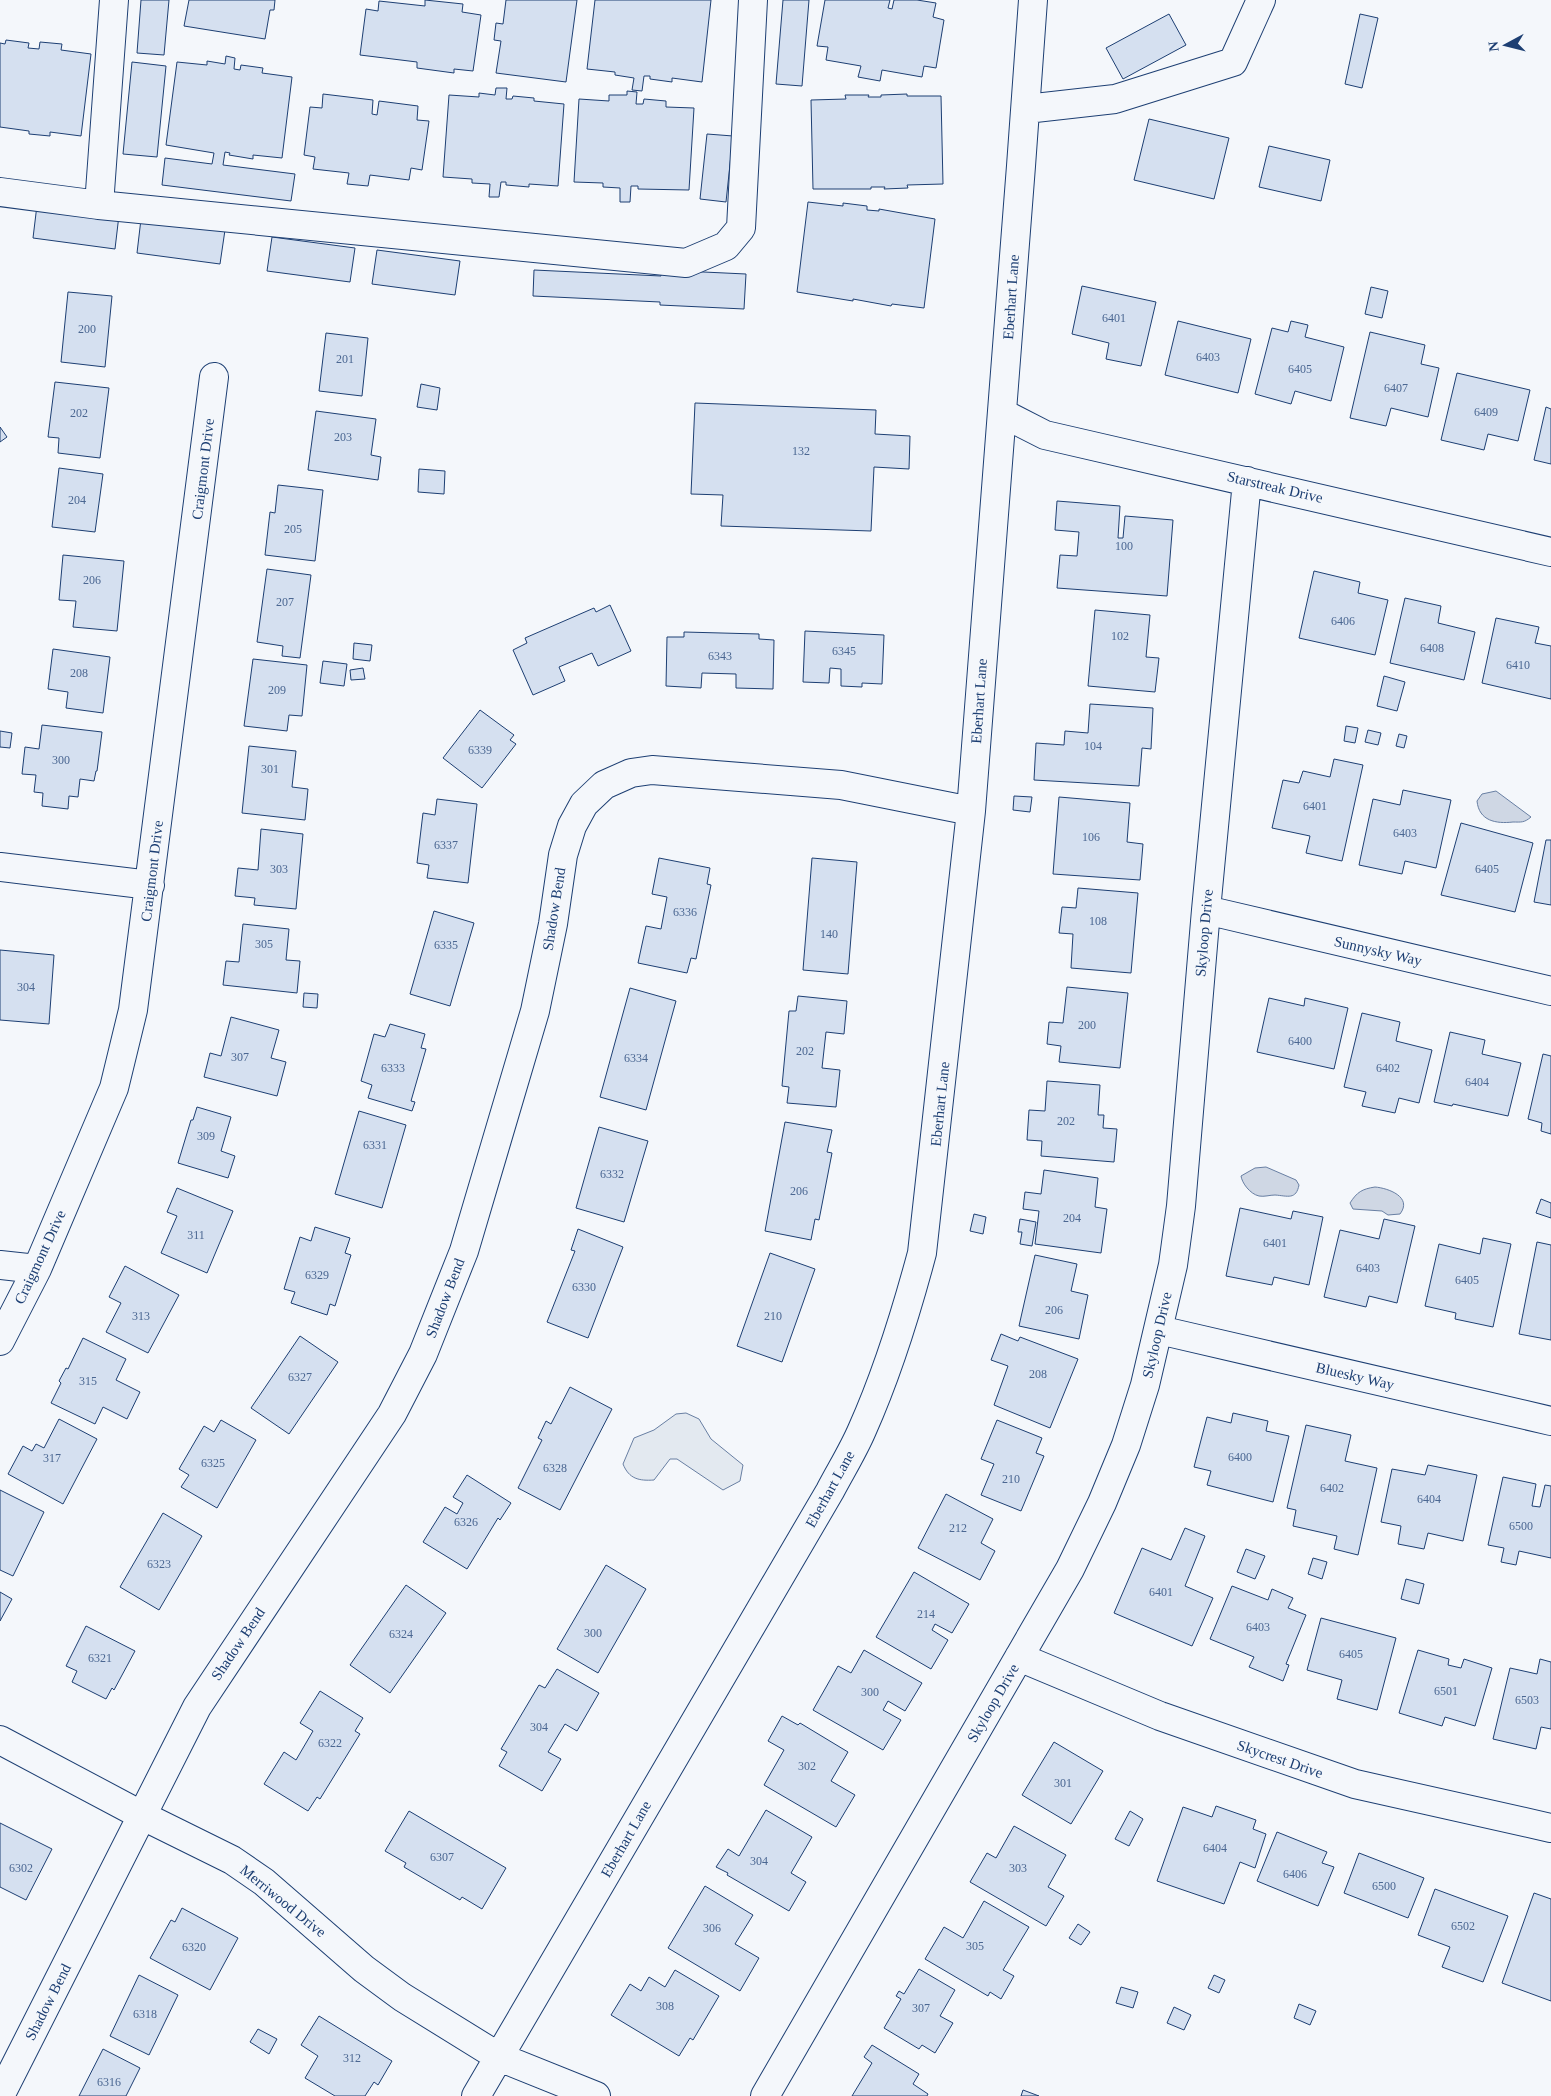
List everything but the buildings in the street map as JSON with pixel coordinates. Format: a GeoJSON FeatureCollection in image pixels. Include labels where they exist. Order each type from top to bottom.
{"type":"FeatureCollection","features":[{"type":"Feature","properties":{"kind":"street"},"geometry":{"type":"LineString","coordinates":[[100,205],[114,0]]}},
{"type":"Feature","properties":{"kind":"street"},"geometry":{"type":"LineString","coordinates":[[0,192],[100,205],[686,263],[726,246],[741,228],[753,0]]}},
{"type":"Feature","properties":{"kind":"street","name":"Eberhart Lane"},"geometry":{"type":"LineString","coordinates":[[476,2096],[830,1491],[862,1432],[886,1374],[905,1318],[922,1253],[926,1227],[971,811],[1026,109],[1032,0]]}},
{"type":"Feature","properties":{"kind":"street"},"geometry":{"type":"LineString","coordinates":[[1026,109],[1115,99],[1233,62],[1261,0]]}},
{"type":"Feature","properties":{"kind":"street","name":"Craigmont Drive"},"geometry":{"type":"LineString","coordinates":[[0,1341],[37,1269],[114,1088],[133,1010],[214,377]]}},
{"type":"Feature","properties":{"kind":"street","name":"Starstreak Drive"},"geometry":{"type":"LineString","coordinates":[[1002,413],[1045,435],[1551,552]]}},
{"type":"Feature","properties":{"kind":"street","name":"Skyloop Drive"},"geometry":{"type":"LineString","coordinates":[[765,2096],[1070,1569],[1102,1503],[1126,1444],[1159,1330],[1173,1265],[1181,1206],[1206,910],[1247,481]]}},
{"type":"Feature","properties":{"kind":"street","name":"Shadow Bend"},"geometry":{"type":"LineString","coordinates":[[0,2096],[197,1707],[392,1414],[423,1354],[464,1251],[535,1011],[553,924],[563,855],[572,826],[584,804],[604,785],[631,773],[652,770],[840,785],[971,811]]}},
{"type":"Feature","properties":{"kind":"street"},"geometry":{"type":"LineString","coordinates":[[0,867],[150,885]]}},
{"type":"Feature","properties":{"kind":"street","name":"Sunnysky Way"},"geometry":{"type":"LineString","coordinates":[[1206,910],[1551,991]]}},
{"type":"Feature","properties":{"kind":"street"},"geometry":{"type":"LineString","coordinates":[[0,1265],[37,1269]]}},
{"type":"Feature","properties":{"kind":"street","name":"Bluesky Way"},"geometry":{"type":"LineString","coordinates":[[1159,1330],[1551,1421]]}},
{"type":"Feature","properties":{"kind":"street","name":"Skycrest Drive"},"geometry":{"type":"LineString","coordinates":[[1019,1657],[1160,1716],[1355,1784],[1551,1828]]}},
{"type":"Feature","properties":{"kind":"street","name":"Merriwood Drive"},"geometry":{"type":"LineString","coordinates":[[0,1740],[142,1816],[232,1860],[264,1882],[364,1969],[394,1992],[499,2056],[596,2096]]}},
{"type":"Feature","properties":{"kind":"shaded area"},"geometry":{"type":"Polygon","coordinates":[[[1496,791],[1531,817],[1522,822],[1495,822],[1489,820],[1481,813],[1477,801],[1482,794],[1496,791]]]}},
{"type":"Feature","properties":{"kind":"shaded area"},"geometry":{"type":"Polygon","coordinates":[[[1266,1167],[1296,1180],[1299,1185],[1296,1193],[1291,1196],[1261,1196],[1250,1191],[1241,1176],[1255,1168],[1266,1167]]]}},
{"type":"Feature","properties":{"kind":"shaded area"},"geometry":{"type":"Polygon","coordinates":[[[1375,1187],[1386,1189],[1401,1198],[1403,1208],[1400,1214],[1388,1215],[1382,1211],[1353,1209],[1350,1203],[1355,1196],[1363,1190],[1375,1187]]]}},
{"type":"Feature","properties":{"kind":"shaded area"},"geometry":{"type":"Polygon","coordinates":[[[686,1413],[699,1419],[711,1439],[743,1465],[740,1481],[723,1490],[677,1459],[670,1459],[654,1480],[635,1478],[628,1473],[623,1464],[634,1438],[654,1430],[676,1414],[686,1413]]]}}]}
